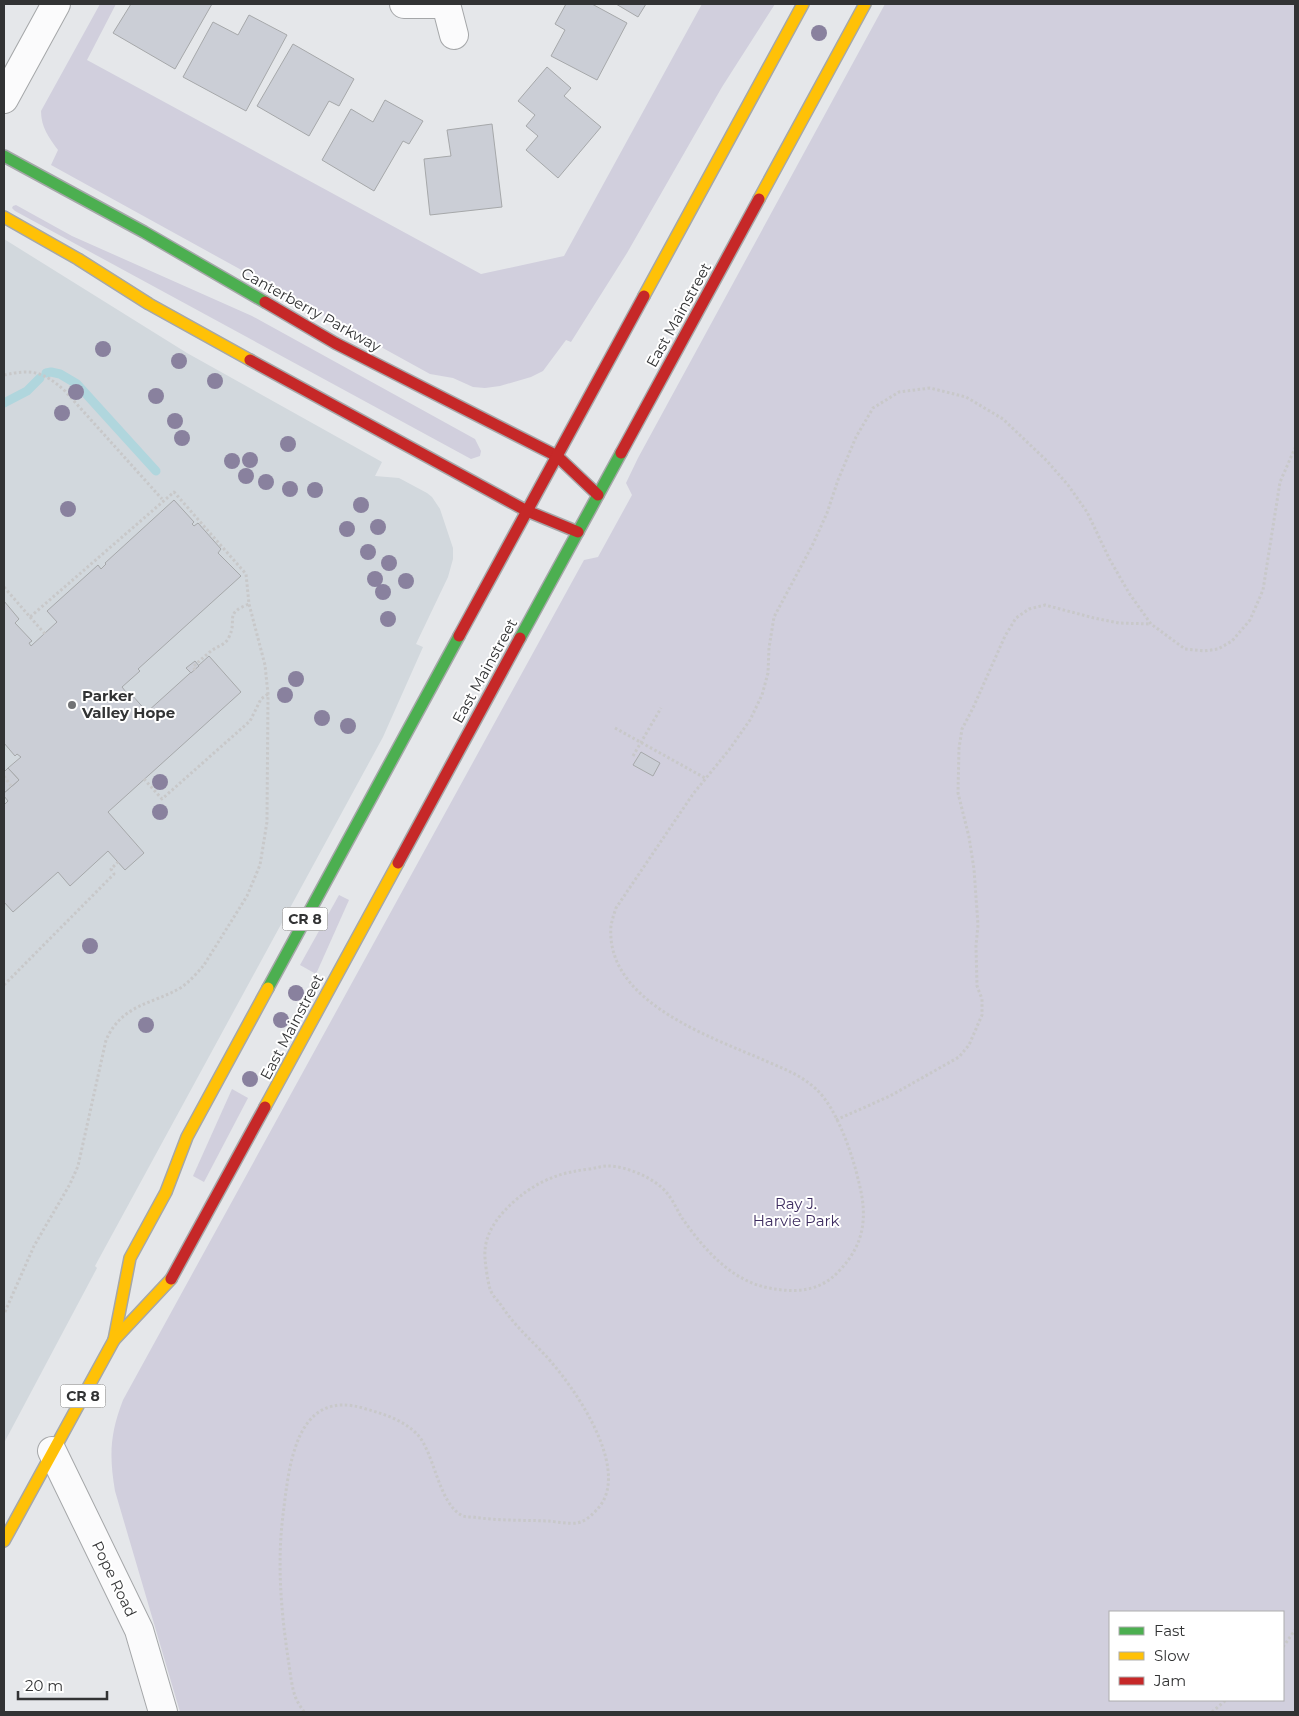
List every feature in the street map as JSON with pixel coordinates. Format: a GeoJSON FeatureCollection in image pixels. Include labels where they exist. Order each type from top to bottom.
{"type":"FeatureCollection","features":[{"type":"Feature","properties":{"kind":"main road","name":"East Mainstreet"},"geometry":{"type":"LineString","coordinates":[[114,1340],[130,1258],[166,1192],[187,1137],[804,4]]}},
{"type":"Feature","properties":{"kind":"main road","name":"East Mainstreet"},"geometry":{"type":"LineString","coordinates":[[4,1541],[114,1340],[169,1283],[865,4]]}},
{"type":"Feature","properties":{"kind":"main road","name":"Canterberry Parkway"},"geometry":{"type":"LineString","coordinates":[[4,156],[144,232],[335,343],[557,456],[598,495]]}},
{"type":"Feature","properties":{"kind":"main road"},"geometry":{"type":"LineString","coordinates":[[4,217],[78,259],[149,304],[460,476],[527,511],[578,532]]}},
{"type":"Feature","properties":{"kind":"street"},"geometry":{"type":"LineString","coordinates":[[4,99],[56,4]]}},
{"type":"Feature","properties":{"kind":"street"},"geometry":{"type":"LineString","coordinates":[[404,4],[437,4]]}},
{"type":"Feature","properties":{"kind":"street"},"geometry":{"type":"LineString","coordinates":[[446,4],[454,35]]}},
{"type":"Feature","properties":{"kind":"street","name":"Pope Road"},"geometry":{"type":"LineString","coordinates":[[52,1451],[139,1630],[162,1712]]}},
{"type":"Feature","properties":{"kind":"path"},"geometry":{"type":"LineString","coordinates":[[4,375],[28,371],[39,374],[65,390],[162,498]]}},
{"type":"Feature","properties":{"kind":"path"},"geometry":{"type":"LineString","coordinates":[[304,1712],[295,1695],[280,1594],[280,1534],[294,1449],[307,1422],[330,1405],[357,1406],[391,1417],[418,1435],[450,1504],[463,1516],[578,1523],[592,1516],[606,1497],[610,1476],[606,1455],[586,1412],[570,1387],[546,1356],[512,1322],[490,1289],[484,1251],[493,1224],[513,1201],[536,1185],[563,1172],[610,1166],[644,1175],[666,1191],[681,1216],[699,1240],[737,1276],[764,1288],[792,1291],[815,1288],[836,1275],[854,1253],[862,1233],[864,1210],[860,1184],[850,1152],[836,1120],[821,1093],[800,1076],[690,1026],[649,1002],[626,979],[614,953],[611,927],[616,908],[705,778],[729,750],[750,720],[762,695],[768,673],[769,648],[774,617],[828,513],[838,480],[856,437],[873,408],[898,392],[930,388],[966,397],[1003,419],[1068,485],[1087,512],[1110,560],[1129,593],[1151,624],[1185,650],[1204,651],[1218,649],[1232,641],[1250,620],[1263,590],[1280,482],[1295,448]]}},
{"type":"Feature","properties":{"kind":"path"},"geometry":{"type":"LineString","coordinates":[[4,1314],[34,1246],[70,1184],[78,1166],[106,1040],[111,1029],[120,1019],[142,1003],[183,986],[204,965],[251,887],[260,865],[267,822],[268,694],[263,657],[250,604],[246,574],[174,492],[30,617]]}},
{"type":"Feature","properties":{"kind":"path"},"geometry":{"type":"LineString","coordinates":[[4,587],[45,634]]}},
{"type":"Feature","properties":{"kind":"path"},"geometry":{"type":"LineString","coordinates":[[195,670],[193,666],[213,649],[226,643],[230,636],[233,615],[240,608],[250,604]]}},
{"type":"Feature","properties":{"kind":"path"},"geometry":{"type":"LineString","coordinates":[[836,1120],[890,1096],[959,1057],[969,1044],[982,1015],[982,999],[977,986],[976,946],[978,925],[974,869],[969,837],[958,794],[959,748],[962,728],[973,708],[993,660],[1016,618],[1029,609],[1045,605],[1119,623],[1151,624]]}},
{"type":"Feature","properties":{"kind":"path"},"geometry":{"type":"LineString","coordinates":[[144,779],[162,798],[250,721],[261,699],[268,694]]}},
{"type":"Feature","properties":{"kind":"path"},"geometry":{"type":"LineString","coordinates":[[634,756],[661,708]]}},
{"type":"Feature","properties":{"kind":"path"},"geometry":{"type":"LineString","coordinates":[[615,728],[705,778]]}},
{"type":"Feature","properties":{"kind":"path"},"geometry":{"type":"LineString","coordinates":[[4,776],[11,786]]}},
{"type":"Feature","properties":{"kind":"path"},"geometry":{"type":"LineString","coordinates":[[4,985],[114,874],[111,869],[118,862]]}},
{"type":"Feature","properties":{"kind":"path"},"geometry":{"type":"LineString","coordinates":[[1284,1646],[1295,1630]]}},
{"type":"Feature","properties":{"kind":"path"},"geometry":{"type":"LineString","coordinates":[[1212,1712],[1225,1701]]}},
{"type":"Feature","properties":{"kind":"shaded area"},"geometry":{"type":"Polygon","coordinates":[[[4,239],[187,353],[382,462],[375,476],[399,478],[427,493],[440,509],[453,548],[453,559],[448,577],[416,644],[423,647],[383,737],[95,1266],[97,1268],[4,1443],[4,239]]]}},
{"type":"Feature","properties":{"kind":"green space"},"geometry":{"type":"Polygon","coordinates":[[[100,4],[116,4],[87,60],[481,274],[564,256],[702,4],[775,4],[722,87],[627,253],[571,342],[566,340],[543,371],[531,377],[500,386],[485,388],[473,387],[453,378],[430,374],[51,165],[58,150],[44,127],[41,111],[100,4]]]}},
{"type":"Feature","properties":{"kind":"green space","name":"Ray J. Harvie Park"},"geometry":{"type":"Polygon","coordinates":[[[885,4],[1295,4],[1295,1712],[180,1712],[115,1491],[111,1455],[115,1424],[123,1400],[584,560],[598,557],[632,495],[626,483],[885,4]]]}},
{"type":"Feature","properties":{"kind":"green space"},"geometry":{"type":"Polygon","coordinates":[[[16,205],[72,236],[252,316],[475,439],[481,451],[480,456],[471,459],[15,211],[12,208],[16,205]]]}},
{"type":"Feature","properties":{"kind":"green space"},"geometry":{"type":"Polygon","coordinates":[[[339,895],[349,900],[316,974],[300,965],[339,895]]]}},
{"type":"Feature","properties":{"kind":"green space"},"geometry":{"type":"Polygon","coordinates":[[[232,1089],[248,1098],[204,1182],[193,1176],[232,1089]]]}},
{"type":"Feature","properties":{"kind":"building"},"geometry":{"type":"Polygon","coordinates":[[[131,4],[212,4],[175,69],[113,33],[131,4]]]}},
{"type":"Feature","properties":{"kind":"building"},"geometry":{"type":"Polygon","coordinates":[[[566,4],[592,4],[627,23],[597,80],[551,56],[565,30],[555,24],[566,4]]]}},
{"type":"Feature","properties":{"kind":"building"},"geometry":{"type":"Polygon","coordinates":[[[616,4],[646,4],[638,17],[616,4]]]}},
{"type":"Feature","properties":{"kind":"building"},"geometry":{"type":"Polygon","coordinates":[[[249,15],[287,35],[246,111],[183,77],[213,22],[238,35],[249,15]]]}},
{"type":"Feature","properties":{"kind":"building"},"geometry":{"type":"Polygon","coordinates":[[[293,44],[354,79],[339,106],[329,101],[309,136],[257,106],[293,44]]]}},
{"type":"Feature","properties":{"kind":"building"},"geometry":{"type":"Polygon","coordinates":[[[547,67],[571,88],[564,96],[601,127],[558,178],[526,150],[538,136],[526,126],[535,115],[518,101],[547,67]]]}},
{"type":"Feature","properties":{"kind":"building"},"geometry":{"type":"Polygon","coordinates":[[[385,100],[423,121],[409,144],[403,141],[374,191],[322,160],[351,109],[373,122],[385,100]]]}},
{"type":"Feature","properties":{"kind":"building"},"geometry":{"type":"Polygon","coordinates":[[[492,124],[502,207],[430,215],[424,159],[451,156],[447,130],[492,124]]]}},
{"type":"Feature","properties":{"kind":"building","name":"Parker Valley Hope"},"geometry":{"type":"Polygon","coordinates":[[[174,500],[194,522],[192,524],[194,526],[198,523],[221,549],[218,553],[241,576],[138,669],[140,671],[122,687],[147,712],[209,656],[241,692],[108,812],[144,853],[125,870],[108,851],[70,886],[58,872],[13,912],[4,902],[4,805],[8,801],[4,793],[19,780],[8,768],[21,757],[17,754],[15,756],[4,743],[4,601],[19,619],[15,623],[32,641],[29,643],[31,646],[57,622],[47,611],[98,565],[101,569],[105,563],[174,500]]]}},
{"type":"Feature","properties":{"kind":"building"},"geometry":{"type":"Polygon","coordinates":[[[195,661],[199,666],[191,673],[186,668],[195,661]]]}},
{"type":"Feature","properties":{"kind":"building"},"geometry":{"type":"Polygon","coordinates":[[[641,752],[660,763],[653,776],[633,765],[641,752]]]}},
{"type":"Feature","properties":{"kind":"building"},"geometry":{"type":"Polygon","coordinates":[[[8,768],[19,780],[4,793],[4,772],[8,768]]]}},
{"type":"Feature","properties":{"kind":"waterway"},"geometry":{"type":"LineString","coordinates":[[46,373],[60,374],[77,384],[156,471]]}},
{"type":"Feature","properties":{"kind":"waterway"},"geometry":{"type":"LineString","coordinates":[[4,403],[27,391],[40,378]]}},
{"type":"Feature","properties":{"kind":"traffic: fast"},"geometry":{"type":"LineString","coordinates":[[4,156],[144,232],[265,302]]}},
{"type":"Feature","properties":{"kind":"traffic: fast"},"geometry":{"type":"LineString","coordinates":[[520,638],[621,453]]}},
{"type":"Feature","properties":{"kind":"traffic: fast"},"geometry":{"type":"LineString","coordinates":[[268,988],[459,636]]}},
{"type":"Feature","properties":{"kind":"traffic: slow"},"geometry":{"type":"LineString","coordinates":[[644,296],[803,4]]}},
{"type":"Feature","properties":{"kind":"traffic: slow"},"geometry":{"type":"LineString","coordinates":[[759,199],[865,4]]}},
{"type":"Feature","properties":{"kind":"traffic: slow"},"geometry":{"type":"LineString","coordinates":[[4,217],[78,259],[149,304],[250,360]]}},
{"type":"Feature","properties":{"kind":"traffic: slow"},"geometry":{"type":"LineString","coordinates":[[265,1107],[398,863]]}},
{"type":"Feature","properties":{"kind":"traffic: slow"},"geometry":{"type":"LineString","coordinates":[[114,1340],[130,1258],[166,1192],[187,1137],[268,988]]}},
{"type":"Feature","properties":{"kind":"traffic: slow"},"geometry":{"type":"LineString","coordinates":[[4,1541],[114,1340],[171,1279]]}},
{"type":"Feature","properties":{"kind":"traffic: jam"},"geometry":{"type":"LineString","coordinates":[[621,453],[759,199]]}},
{"type":"Feature","properties":{"kind":"traffic: jam"},"geometry":{"type":"LineString","coordinates":[[459,636],[644,296]]}},
{"type":"Feature","properties":{"kind":"traffic: jam"},"geometry":{"type":"LineString","coordinates":[[265,302],[335,343],[557,456],[598,495]]}},
{"type":"Feature","properties":{"kind":"traffic: jam"},"geometry":{"type":"LineString","coordinates":[[250,360],[527,511],[578,532]]}},
{"type":"Feature","properties":{"kind":"traffic: jam"},"geometry":{"type":"LineString","coordinates":[[398,863],[520,638]]}},
{"type":"Feature","properties":{"kind":"traffic: jam"},"geometry":{"type":"LineString","coordinates":[[171,1279],[265,1107]]}},
{"type":"Feature","properties":{"kind":"place","name":"Parker Valley Hope"},"geometry":{"type":"Point","coordinates":[72,705]}}]}
